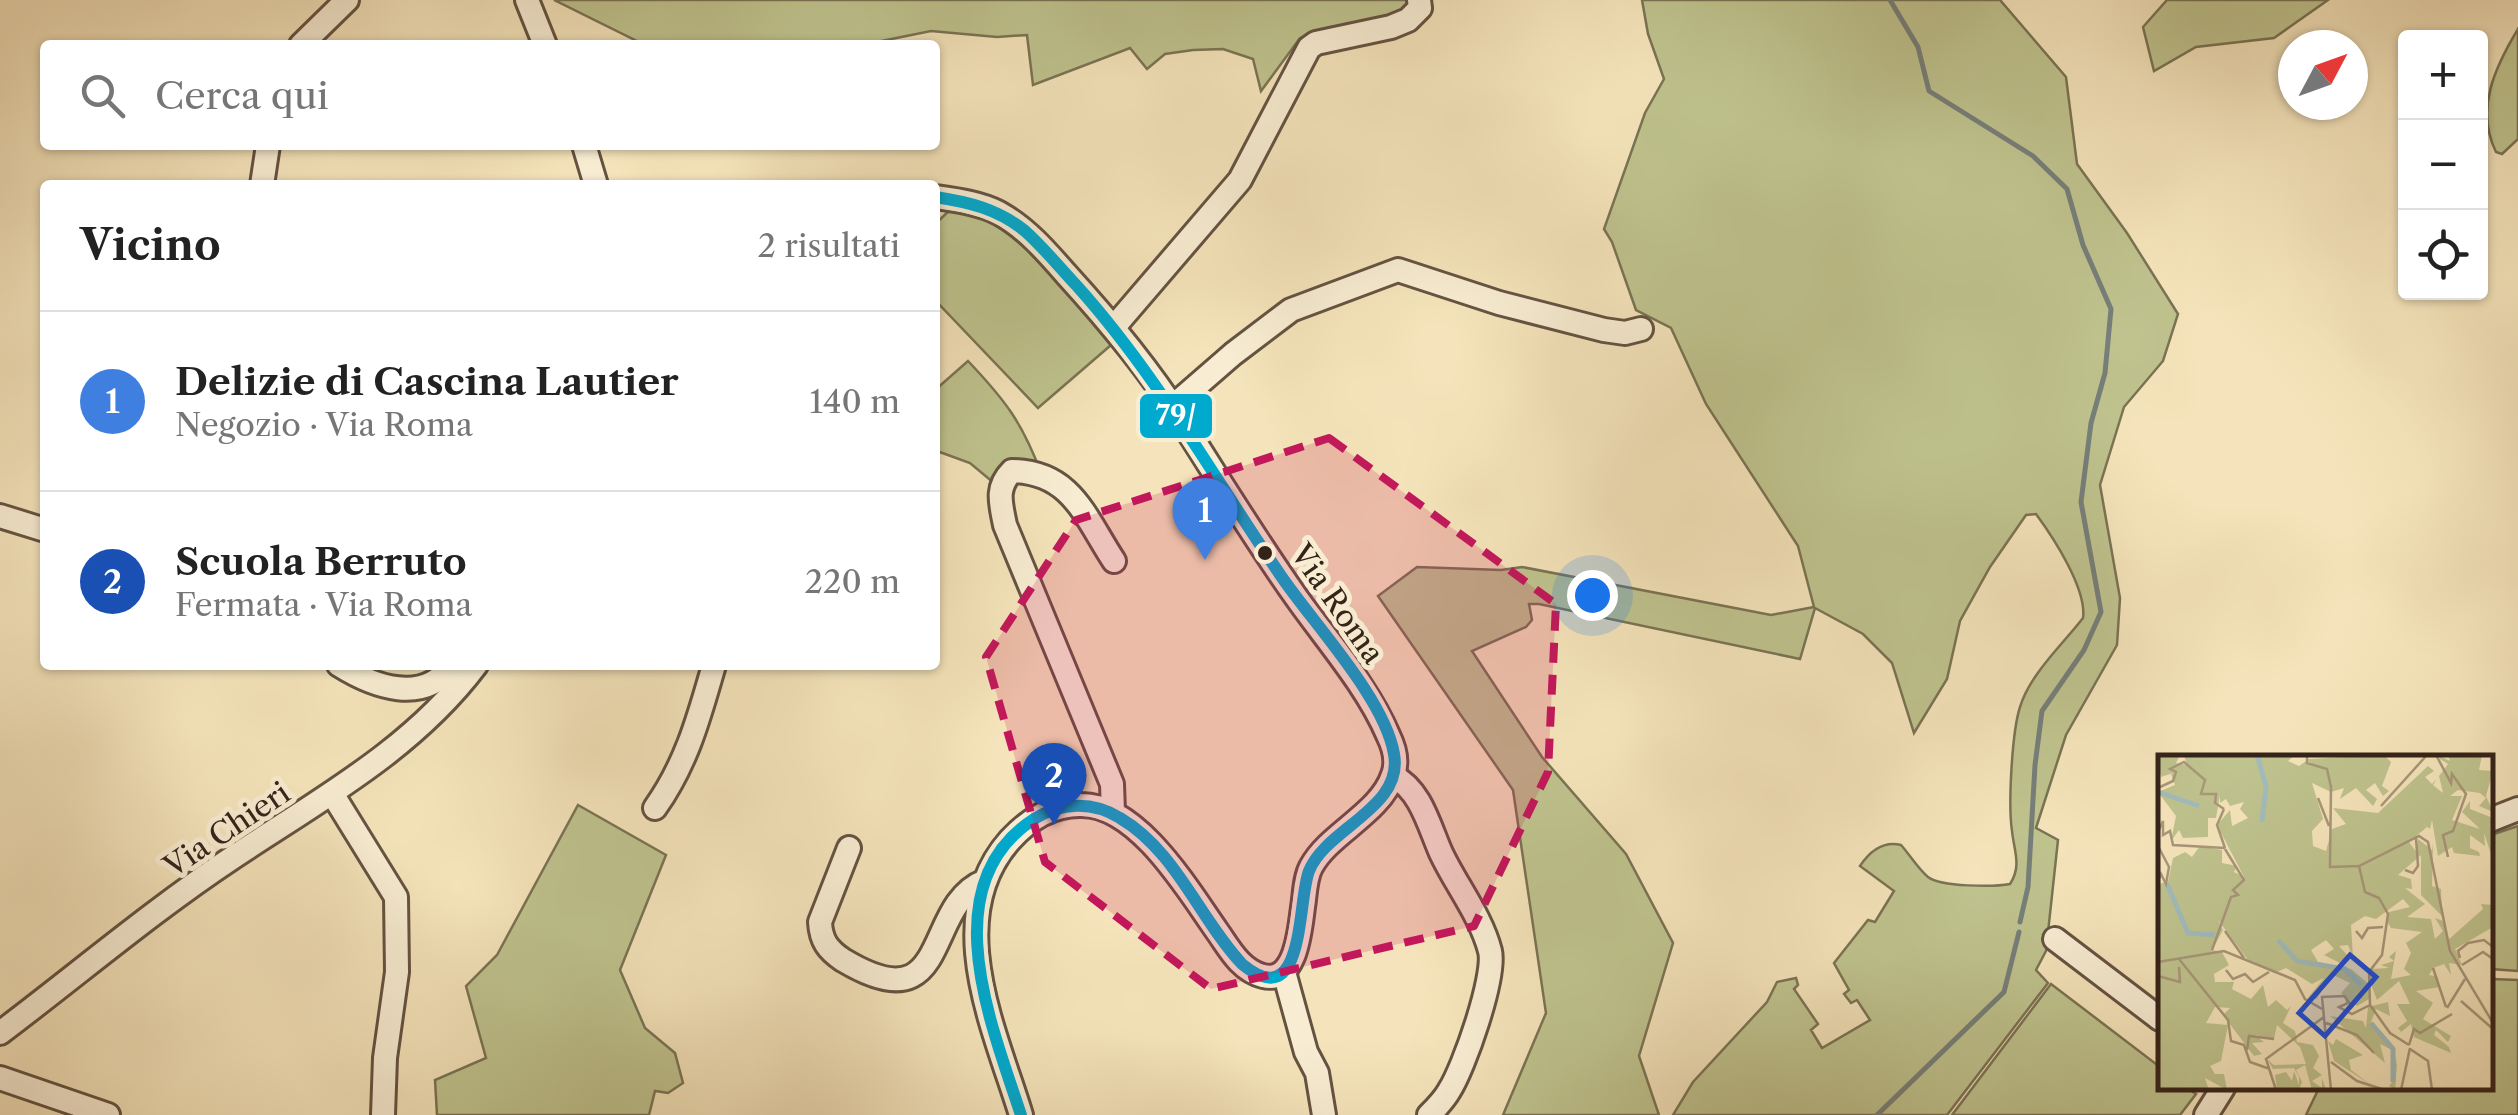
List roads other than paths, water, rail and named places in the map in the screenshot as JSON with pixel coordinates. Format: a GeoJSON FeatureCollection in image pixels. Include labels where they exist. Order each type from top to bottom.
{"type":"FeatureCollection","features":[{"type":"Feature","properties":{"kind":"street"},"geometry":{"type":"LineString","coordinates":[[306,40],[347,0]]}},
{"type":"Feature","properties":{"kind":"street"},"geometry":{"type":"LineString","coordinates":[[526,0],[543,40]]}},
{"type":"Feature","properties":{"kind":"street"},"geometry":{"type":"LineString","coordinates":[[1114,327],[1240,180],[1309,48],[1408,20],[1420,8],[1419,0]]}},
{"type":"Feature","properties":{"kind":"street"},"geometry":{"type":"LineString","coordinates":[[263,180],[267,150]]}},
{"type":"Feature","properties":{"kind":"street"},"geometry":{"type":"LineString","coordinates":[[586,150],[594,180]]}},
{"type":"Feature","properties":{"kind":"street","name":"Via Roma"},"geometry":{"type":"LineString","coordinates":[[940,197],[982,206],[1020,227],[1114,327],[1378,714],[1394,749],[1393,776]]}},
{"type":"Feature","properties":{"kind":"street"},"geometry":{"type":"LineString","coordinates":[[1172,408],[1291,310],[1398,270],[1604,330],[1625,333],[1641,329]]}},
{"type":"Feature","properties":{"kind":"street"},"geometry":{"type":"LineString","coordinates":[[1113,812],[1112,784],[1005,525],[1000,488],[1012,471],[1041,474],[1055,480],[1070,494],[1114,561]]}},
{"type":"Feature","properties":{"kind":"street"},"geometry":{"type":"LineString","coordinates":[[0,516],[40,528]]}},
{"type":"Feature","properties":{"kind":"street"},"geometry":{"type":"LineString","coordinates":[[347,670],[398,690],[423,689],[448,670]]}},
{"type":"Feature","properties":{"kind":"street","name":"Via Chieri"},"geometry":{"type":"LineString","coordinates":[[0,1033],[230,859],[333,795],[419,727],[472,670]]}},
{"type":"Feature","properties":{"kind":"street"},"geometry":{"type":"LineString","coordinates":[[656,808],[677,777],[691,745],[713,670]]}},
{"type":"Feature","properties":{"kind":"street"},"geometry":{"type":"LineString","coordinates":[[1326,1113],[1284,972],[1299,932],[1311,866],[1373,805],[1393,776],[1405,782],[1415,795],[1482,928],[1490,952],[1492,971],[1460,1070],[1449,1092],[1429,1115]]}},
{"type":"Feature","properties":{"kind":"street"},"geometry":{"type":"LineString","coordinates":[[333,795],[396,897],[397,972],[385,1058],[383,1115]]}},
{"type":"Feature","properties":{"kind":"street"},"geometry":{"type":"LineString","coordinates":[[1021,1115],[977,967],[976,938],[985,881],[1004,847],[1043,813],[1076,804],[1113,812],[1152,845],[1175,872],[1245,968],[1269,978],[1284,972]]}},
{"type":"Feature","properties":{"kind":"street"},"geometry":{"type":"LineString","coordinates":[[2493,819],[2518,810]]}},
{"type":"Feature","properties":{"kind":"street"},"geometry":{"type":"LineString","coordinates":[[849,848],[820,922],[821,935],[824,944],[842,959],[877,976],[897,980],[917,972],[930,958],[961,897],[972,886],[985,881]]}},
{"type":"Feature","properties":{"kind":"street"},"geometry":{"type":"LineString","coordinates":[[2055,939],[2158,1017]]}},
{"type":"Feature","properties":{"kind":"street"},"geometry":{"type":"LineString","coordinates":[[0,1078],[108,1115]]}},
{"type":"Feature","properties":{"kind":"street"},"geometry":{"type":"LineString","coordinates":[[2206,1115],[2221,1090]]}},
{"type":"Feature","properties":{"kind":"waterway"},"geometry":{"type":"LineString","coordinates":[[1890,0],[1918,47],[1929,91],[2033,156],[2067,189],[2083,245],[2111,309],[2105,373],[2091,423],[2081,502],[2101,612],[2084,650],[2042,711],[2028,887],[2020,922]]}},
{"type":"Feature","properties":{"kind":"waterway"},"geometry":{"type":"LineString","coordinates":[[1877,1115],[2004,992],[2019,932]]}},
{"type":"Feature","properties":{"kind":"place","name":"Delizie di Cascina Lautier"},"geometry":{"type":"Point","coordinates":[1205,560]}},
{"type":"Feature","properties":{"kind":"place","name":"Scuola Berruto"},"geometry":{"type":"Point","coordinates":[1054,825]}}]}
